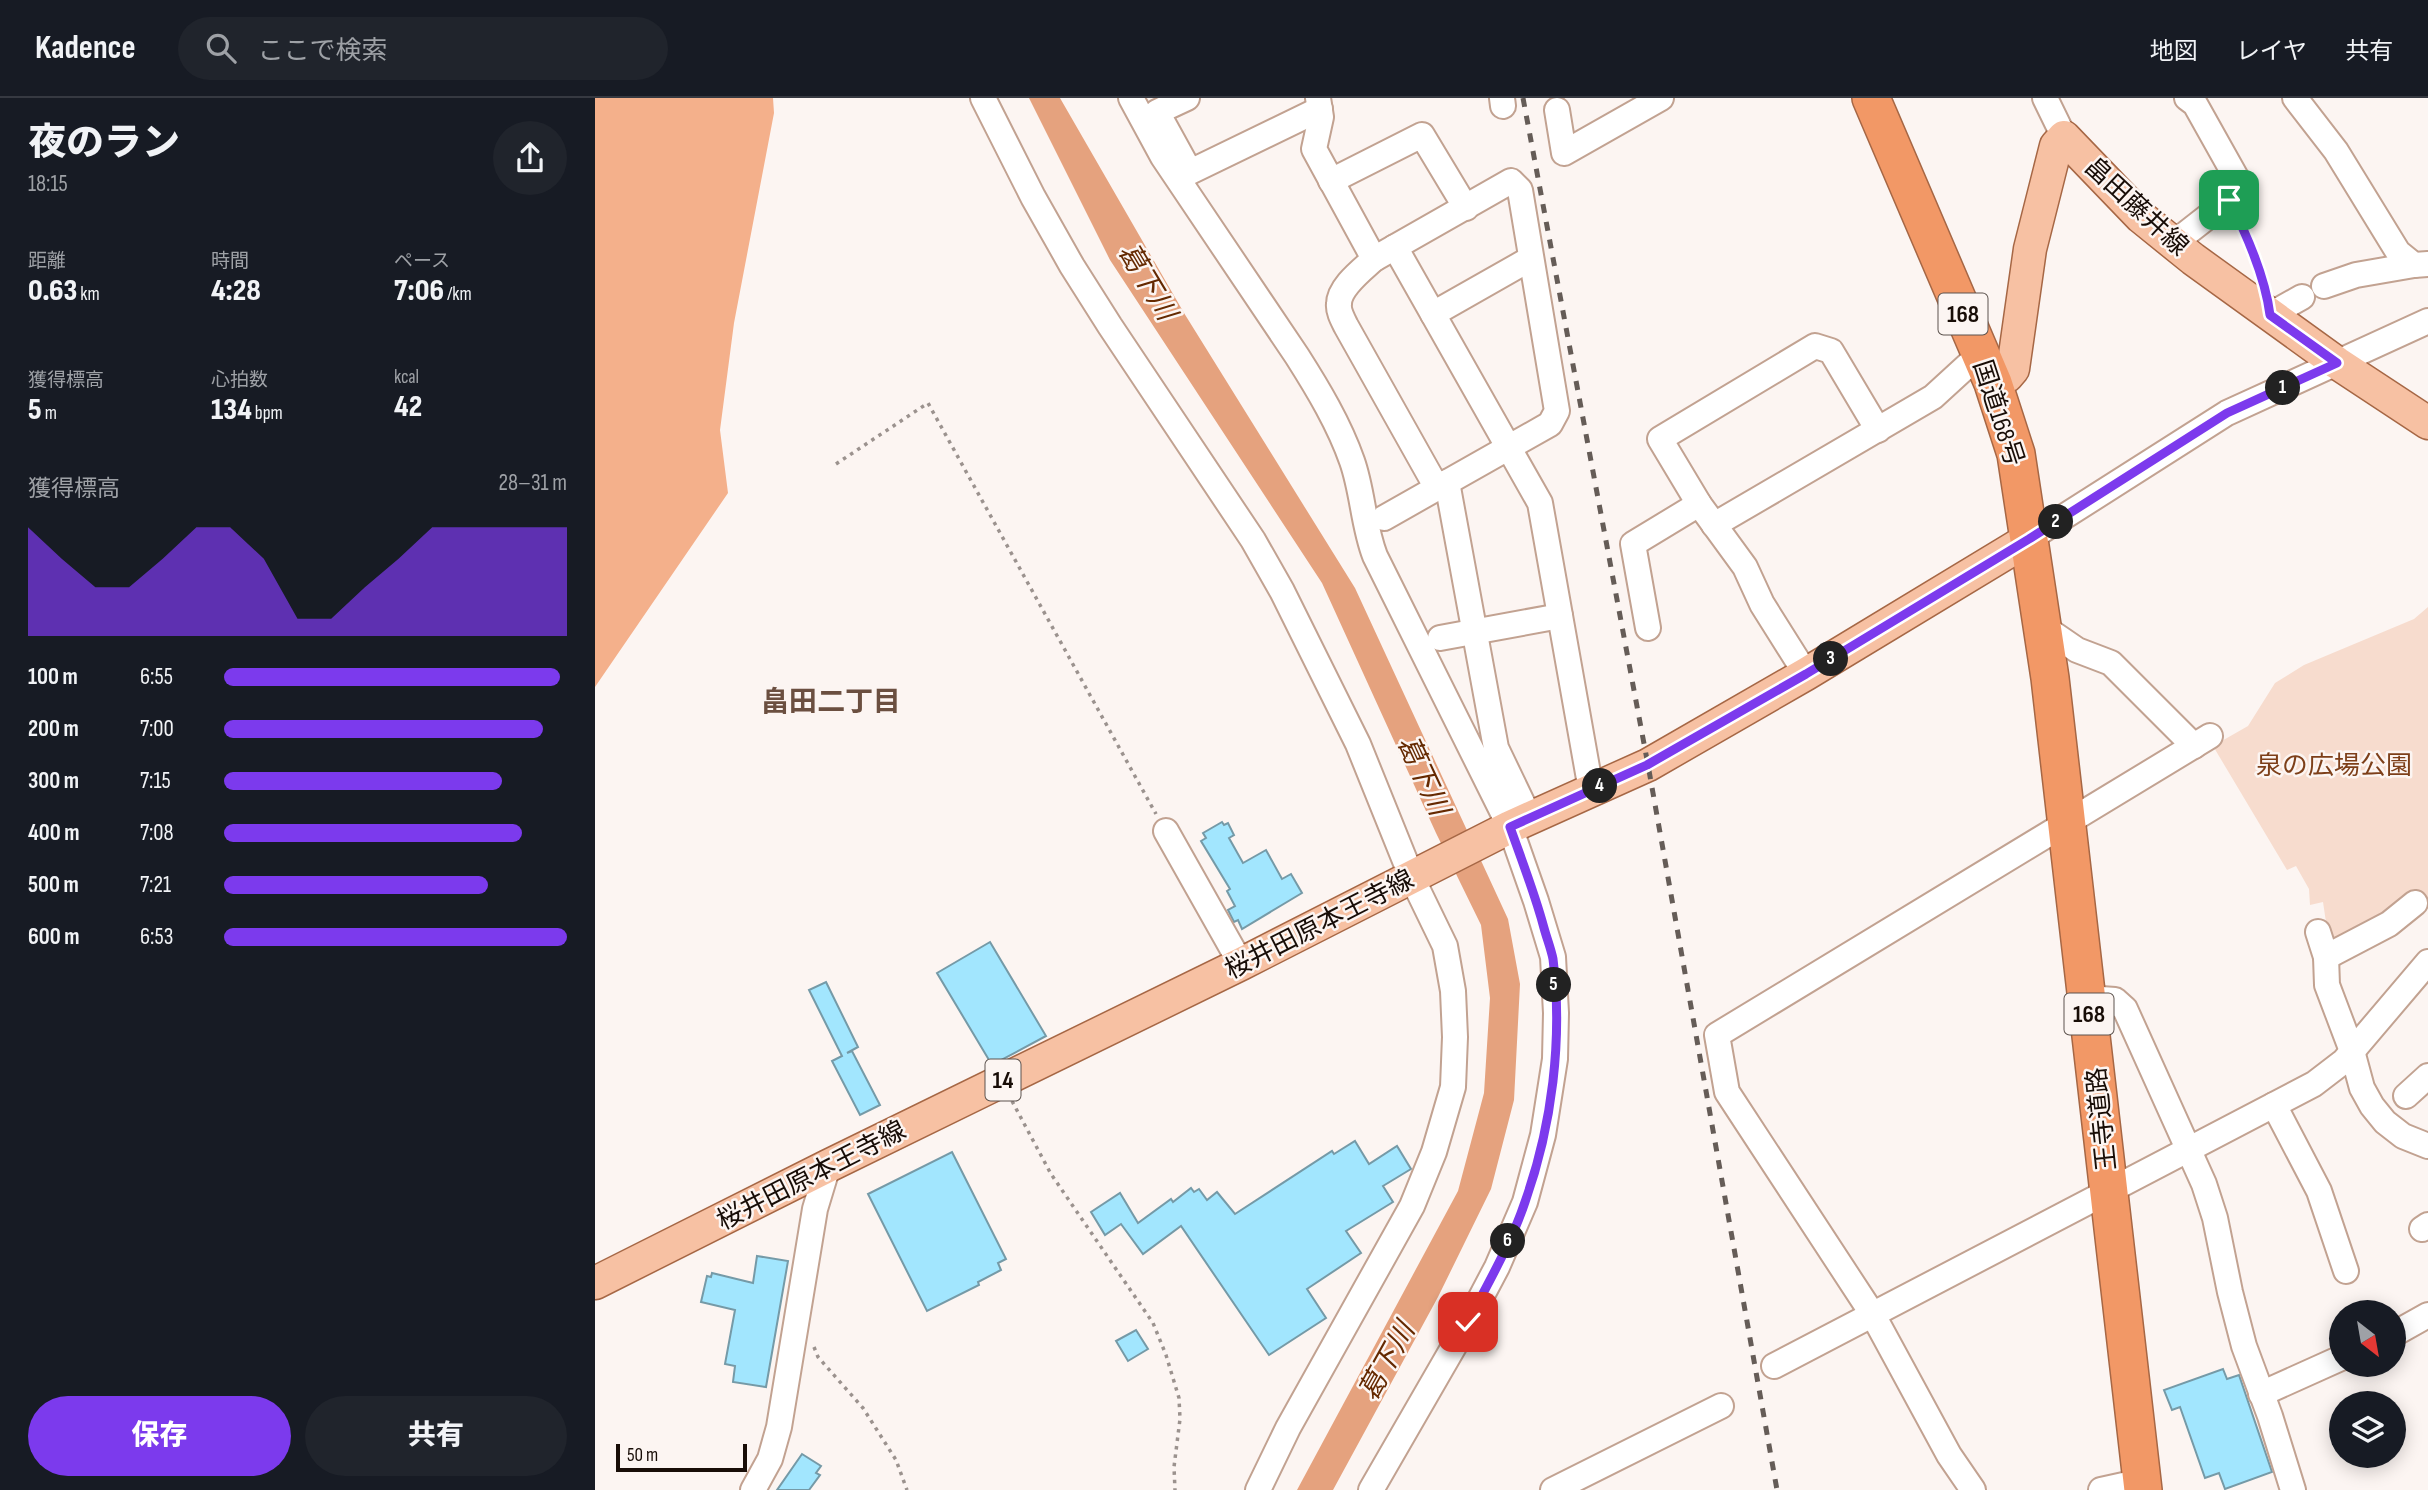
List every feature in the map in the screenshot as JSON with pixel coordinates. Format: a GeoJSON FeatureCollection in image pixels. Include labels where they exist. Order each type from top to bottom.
{"type":"FeatureCollection","features":[{"type":"Feature","properties":{"kind":"highway","name":"国道168号"},"geometry":{"type":"LineString","coordinates":[[1871,98],[1987,369],[2016,454],[2029,539]]}},
{"type":"Feature","properties":{"kind":"highway","name":"王寺道路"},"geometry":{"type":"LineString","coordinates":[[2029,539],[2087,998],[2142,1486]]}},
{"type":"Feature","properties":{"kind":"main road","name":"畠田藤井線"},"geometry":{"type":"LineString","coordinates":[[1987,369],[2007,376],[2013,369],[2030,249],[2056,146],[2064,137],[2141,217],[2174,243],[2337,363],[2428,423]]}},
{"type":"Feature","properties":{"kind":"main road","name":"桜井田原本王寺線"},"geometry":{"type":"LineString","coordinates":[[595,1283],[1520,823],[1647,765],[1806,674],[2029,539]]}},
{"type":"Feature","properties":{"kind":"street"},"geometry":{"type":"LineString","coordinates":[[983,98],[1033,197],[1072,266],[1211,474],[1276,581],[1358,744],[1412,878],[1445,946],[1453,991],[1454,1087],[1434,1152],[1412,1206],[1288,1428],[1258,1490]]}},
{"type":"Feature","properties":{"kind":"street"},"geometry":{"type":"LineString","coordinates":[[1131,98],[1163,157],[1317,386],[1352,461],[1369,541],[1375,555],[1520,823]]}},
{"type":"Feature","properties":{"kind":"street"},"geometry":{"type":"LineString","coordinates":[[1187,98],[1157,112],[1190,172],[1323,102]]}},
{"type":"Feature","properties":{"kind":"street"},"geometry":{"type":"LineString","coordinates":[[1557,110],[1564,153],[1660,98]]}},
{"type":"Feature","properties":{"kind":"street"},"geometry":{"type":"LineString","coordinates":[[2045,98],[2064,137]]}},
{"type":"Feature","properties":{"kind":"street"},"geometry":{"type":"LineString","coordinates":[[2174,243],[2229,200],[2237,178],[2195,104],[2187,98]]}},
{"type":"Feature","properties":{"kind":"street"},"geometry":{"type":"LineString","coordinates":[[2294,98],[2336,152],[2397,252],[2421,265]]}},
{"type":"Feature","properties":{"kind":"street"},"geometry":{"type":"LineString","coordinates":[[1323,102],[1314,149],[1331,181],[1433,314],[1540,502],[1591,790]]}},
{"type":"Feature","properties":{"kind":"street"},"geometry":{"type":"LineString","coordinates":[[1331,181],[1422,135],[1466,208]]}},
{"type":"Feature","properties":{"kind":"street"},"geometry":{"type":"LineString","coordinates":[[1371,1490],[1468,1322],[1497,1267],[1525,1202],[1543,1135],[1555,1059],[1556,1013],[1552,957],[1520,823],[1496,748],[1475,632],[1442,485],[1341,314],[1338,304],[1342,293],[1358,274],[1385,253],[1511,181],[1520,190],[1557,411],[1550,424],[1509,447],[1442,485],[1384,518]]}},
{"type":"Feature","properties":{"kind":"street"},"geometry":{"type":"LineString","coordinates":[[1433,314],[1530,259]]}},
{"type":"Feature","properties":{"kind":"street"},"geometry":{"type":"LineString","coordinates":[[2270,315],[2313,292],[2356,275],[2421,265]]}},
{"type":"Feature","properties":{"kind":"street"},"geometry":{"type":"LineString","coordinates":[[2029,539],[2227,413],[2428,321]]}},
{"type":"Feature","properties":{"kind":"street"},"geometry":{"type":"LineString","coordinates":[[1806,674],[1762,604],[1745,567],[1699,504],[1660,439],[1815,345],[1831,351],[1878,430]]}},
{"type":"Feature","properties":{"kind":"street"},"geometry":{"type":"LineString","coordinates":[[1714,525],[1933,397],[1987,369]]}},
{"type":"Feature","properties":{"kind":"street"},"geometry":{"type":"LineString","coordinates":[[1648,628],[1633,544],[1699,504]]}},
{"type":"Feature","properties":{"kind":"street"},"geometry":{"type":"LineString","coordinates":[[1440,638],[1560,616]]}},
{"type":"Feature","properties":{"kind":"street"},"geometry":{"type":"LineString","coordinates":[[1973,1490],[1949,1454],[1873,1315],[1727,1092],[1717,1035],[2202,741],[2111,663],[2077,650],[2042,626]]}},
{"type":"Feature","properties":{"kind":"street"},"geometry":{"type":"LineString","coordinates":[[1166,831],[1241,964]]}},
{"type":"Feature","properties":{"kind":"street"},"geometry":{"type":"LineString","coordinates":[[2326,957],[2389,924],[2415,904]]}},
{"type":"Feature","properties":{"kind":"street"},"geometry":{"type":"LineString","coordinates":[[2318,932],[2326,957],[2327,985],[2352,1051],[2362,1088],[2385,1122],[2403,1136],[2428,1146]]}},
{"type":"Feature","properties":{"kind":"street"},"geometry":{"type":"LineString","coordinates":[[1774,1366],[2187,1151],[2330,1073],[2428,962]]}},
{"type":"Feature","properties":{"kind":"street"},"geometry":{"type":"LineString","coordinates":[[2087,998],[2115,1000],[2125,1009],[2204,1184],[2215,1218],[2243,1346],[2293,1490]]}},
{"type":"Feature","properties":{"kind":"street"},"geometry":{"type":"LineString","coordinates":[[2406,1096],[2428,1076]]}},
{"type":"Feature","properties":{"kind":"street"},"geometry":{"type":"LineString","coordinates":[[2274,1105],[2319,1191],[2346,1271]]}},
{"type":"Feature","properties":{"kind":"street"},"geometry":{"type":"LineString","coordinates":[[753,1490],[770,1459],[779,1427],[815,1209],[828,1166]]}},
{"type":"Feature","properties":{"kind":"street"},"geometry":{"type":"LineString","coordinates":[[2406,1327],[2428,1315]]}},
{"type":"Feature","properties":{"kind":"street"},"geometry":{"type":"LineString","coordinates":[[2261,1394],[2329,1363]]}},
{"type":"Feature","properties":{"kind":"street"},"geometry":{"type":"LineString","coordinates":[[1553,1490],[1721,1406]]}},
{"type":"Feature","properties":{"kind":"street"},"geometry":{"type":"LineString","coordinates":[[2101,1490],[2142,1486]]}},
{"type":"Feature","properties":{"kind":"path"},"geometry":{"type":"LineString","coordinates":[[2229,200],[2254,259],[2268,299],[2270,315]]}},
{"type":"Feature","properties":{"kind":"path"},"geometry":{"type":"LineString","coordinates":[[836,464],[928,403],[1166,831]]}},
{"type":"Feature","properties":{"kind":"path"},"geometry":{"type":"LineString","coordinates":[[1000,1082],[1051,1174],[1153,1323],[1179,1398],[1175,1490]]}},
{"type":"Feature","properties":{"kind":"path"},"geometry":{"type":"LineString","coordinates":[[814,1345],[817,1357],[863,1408],[896,1460],[907,1490]]}},
{"type":"Feature","properties":{"kind":"green space","name":"泉の広場公園"},"geometry":{"type":"Polygon","coordinates":[[[2428,607],[2428,902],[2421,909],[2330,949],[2323,902],[2310,905],[2309,889],[2296,866],[2287,870],[2213,746],[2248,726],[2275,683],[2304,665],[2414,619],[2428,607]]]}},
{"type":"Feature","properties":{"kind":"shaded area"},"geometry":{"type":"Polygon","coordinates":[[[595,98],[773,98],[774,113],[734,323],[720,430],[728,493],[595,687],[595,98]]]}},
{"type":"Feature","properties":{"kind":"water","name":"葛下川"},"geometry":{"type":"Polygon","coordinates":[[[1029,98],[1060,98],[1184,313],[1355,588],[1508,919],[1520,984],[1514,1100],[1491,1189],[1438,1297],[1333,1490],[1297,1490],[1458,1191],[1484,1093],[1490,998],[1481,925],[1322,583],[1110,260],[1029,98]]]}},
{"type":"Feature","properties":{"kind":"building"},"geometry":{"type":"Polygon","coordinates":[[[1222,822],[1224,825],[1228,823],[1234,835],[1229,838],[1243,863],[1266,850],[1282,879],[1291,874],[1302,893],[1242,929],[1238,920],[1234,922],[1228,910],[1235,906],[1227,891],[1230,889],[1201,841],[1206,838],[1203,833],[1222,822]]]}},
{"type":"Feature","properties":{"kind":"building"},"geometry":{"type":"Polygon","coordinates":[[[990,942],[1046,1036],[992,1065],[937,973],[990,942]]]}},
{"type":"Feature","properties":{"kind":"building"},"geometry":{"type":"Polygon","coordinates":[[[826,982],[858,1047],[847,1053],[852,1051],[880,1105],[860,1115],[832,1061],[842,1056],[809,990],[826,982]]]}},
{"type":"Feature","properties":{"kind":"building"},"geometry":{"type":"Polygon","coordinates":[[[1355,1141],[1369,1164],[1397,1146],[1411,1169],[1383,1186],[1393,1202],[1346,1231],[1361,1253],[1307,1289],[1326,1318],[1269,1355],[1181,1226],[1143,1254],[1121,1224],[1105,1235],[1091,1212],[1120,1193],[1138,1223],[1191,1188],[1194,1192],[1199,1189],[1207,1200],[1217,1192],[1235,1214],[1332,1151],[1334,1154],[1355,1141]]]}},
{"type":"Feature","properties":{"kind":"building"},"geometry":{"type":"Polygon","coordinates":[[[952,1152],[1006,1259],[998,1263],[1001,1270],[978,1282],[979,1285],[927,1311],[868,1194],[952,1152]]]}},
{"type":"Feature","properties":{"kind":"building"},"geometry":{"type":"Polygon","coordinates":[[[757,1256],[788,1261],[766,1387],[733,1382],[735,1366],[725,1364],[735,1310],[701,1302],[707,1276],[711,1277],[712,1273],[753,1283],[757,1256]]]}},
{"type":"Feature","properties":{"kind":"building"},"geometry":{"type":"Polygon","coordinates":[[[1136,1330],[1148,1349],[1128,1361],[1116,1341],[1136,1330]]]}},
{"type":"Feature","properties":{"kind":"building"},"geometry":{"type":"Polygon","coordinates":[[[2223,1369],[2227,1379],[2239,1375],[2272,1472],[2225,1489],[2219,1473],[2205,1478],[2180,1407],[2172,1410],[2164,1390],[2223,1369]]]}},
{"type":"Feature","properties":{"kind":"building"},"geometry":{"type":"Polygon","coordinates":[[[802,1454],[821,1466],[816,1473],[820,1475],[809,1490],[777,1490],[802,1454]]]}},
{"type":"Feature","properties":{"kind":"railway"},"geometry":{"type":"LineString","coordinates":[[1523,98],[1648,765],[1777,1490]]}},
{"type":"Feature","properties":{"kind":"district","name":"畠田二丁目"},"geometry":{"type":"Point","coordinates":[831,701]}},
{"type":"Feature","properties":{"kind":"route"},"geometry":{"type":"LineString","coordinates":[[1468,1322],[1497,1267],[1525,1202],[1543,1135],[1555,1059],[1556,1013],[1552,957],[1537,901],[1510,827],[1647,765],[1806,674],[2029,539],[2227,413],[2337,363],[2270,315],[2268,299],[2254,259],[2229,200]]}}]}
